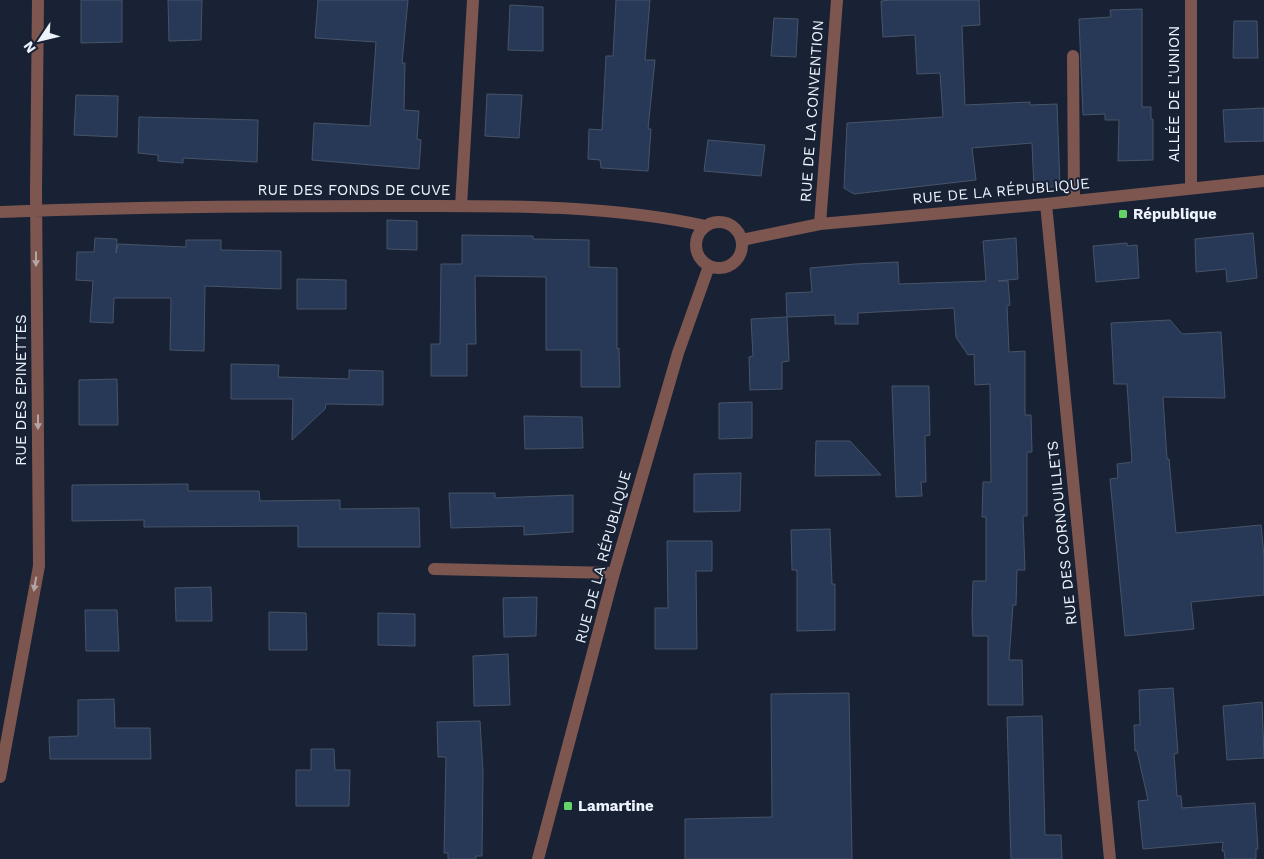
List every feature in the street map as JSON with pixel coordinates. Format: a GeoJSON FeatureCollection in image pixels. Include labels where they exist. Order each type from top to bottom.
{"type":"FeatureCollection","features":[{"type":"Feature","properties":{"kind":"street","name":"RUE DES EPINETTES"},"geometry":{"type":"LineString","coordinates":[[0,776],[38,566],[36,211],[38,0]]}},
{"type":"Feature","properties":{"kind":"street"},"geometry":{"type":"LineString","coordinates":[[461,206],[473,0]]}},
{"type":"Feature","properties":{"kind":"street","name":"RUE DE LA CONVENTION"},"geometry":{"type":"LineString","coordinates":[[820,224],[837,0]]}},
{"type":"Feature","properties":{"kind":"street","name":"ALLÉE DE L'UNION"},"geometry":{"type":"LineString","coordinates":[[1190,188],[1191,0]]}},
{"type":"Feature","properties":{"kind":"street"},"geometry":{"type":"LineString","coordinates":[[1073,56],[1074,201]]}},
{"type":"Feature","properties":{"kind":"street","name":"RUE DE LA RÉPUBLIQUE"},"geometry":{"type":"LineString","coordinates":[[742,240],[820,224],[1046,204],[1264,181]]}},
{"type":"Feature","properties":{"kind":"street","name":"RUE DES CORNOUILLETS"},"geometry":{"type":"LineString","coordinates":[[1046,204],[1110,859]]}},
{"type":"Feature","properties":{"kind":"street","name":"RUE DES FONDS DE CUVE"},"geometry":{"type":"LineString","coordinates":[[0,212],[282,206],[461,206],[560,208],[668,218],[706,226]]}},
{"type":"Feature","properties":{"kind":"street"},"geometry":{"type":"LineString","coordinates":[[713,223],[728,223],[735,228],[742,240],[743,248],[737,261],[724,268],[710,266],[702,262],[696,247],[700,232],[706,226],[713,223]]}},
{"type":"Feature","properties":{"kind":"street","name":"RUE DE LA RÉPUBLIQUE"},"geometry":{"type":"LineString","coordinates":[[538,859],[614,572],[678,353],[710,266]]}},
{"type":"Feature","properties":{"kind":"street"},"geometry":{"type":"LineString","coordinates":[[434,569],[614,572]]}},
{"type":"Feature","properties":{"kind":"building"},"geometry":{"type":"Polygon","coordinates":[[[81,0],[122,0],[122,42],[81,43],[81,0]]]}},
{"type":"Feature","properties":{"kind":"building"},"geometry":{"type":"Polygon","coordinates":[[[168,0],[202,0],[201,40],[169,41],[168,0]]]}},
{"type":"Feature","properties":{"kind":"building"},"geometry":{"type":"Polygon","coordinates":[[[318,0],[408,0],[402,63],[405,63],[404,110],[419,111],[417,139],[421,140],[419,169],[312,160],[314,123],[370,126],[376,42],[315,38],[318,0]]]}},
{"type":"Feature","properties":{"kind":"building"},"geometry":{"type":"Polygon","coordinates":[[[616,0],[650,0],[645,60],[655,60],[648,129],[651,129],[648,171],[601,168],[600,160],[588,159],[589,129],[602,130],[606,56],[613,56],[616,0]]]}},
{"type":"Feature","properties":{"kind":"building"},"geometry":{"type":"Polygon","coordinates":[[[979,0],[980,25],[962,26],[965,105],[1030,102],[1030,105],[1057,104],[1060,186],[1034,189],[1032,143],[972,148],[976,180],[854,194],[844,188],[847,123],[943,117],[940,73],[917,74],[915,35],[883,37],[881,1],[979,0]]]}},
{"type":"Feature","properties":{"kind":"building"},"geometry":{"type":"Polygon","coordinates":[[[510,5],[543,7],[543,51],[508,50],[510,5]]]}},
{"type":"Feature","properties":{"kind":"building"},"geometry":{"type":"Polygon","coordinates":[[[1142,9],[1142,107],[1151,107],[1151,119],[1153,119],[1153,160],[1118,161],[1119,120],[1105,120],[1105,114],[1083,115],[1079,19],[1111,17],[1110,10],[1142,9]]]}},
{"type":"Feature","properties":{"kind":"building"},"geometry":{"type":"Polygon","coordinates":[[[774,18],[798,19],[796,57],[771,56],[774,18]]]}},
{"type":"Feature","properties":{"kind":"building"},"geometry":{"type":"Polygon","coordinates":[[[1234,21],[1257,21],[1258,58],[1233,58],[1234,21]]]}},
{"type":"Feature","properties":{"kind":"building"},"geometry":{"type":"Polygon","coordinates":[[[487,94],[522,95],[519,138],[485,136],[487,94]]]}},
{"type":"Feature","properties":{"kind":"building"},"geometry":{"type":"Polygon","coordinates":[[[76,95],[118,96],[117,137],[74,135],[76,95]]]}},
{"type":"Feature","properties":{"kind":"building"},"geometry":{"type":"Polygon","coordinates":[[[1264,108],[1264,141],[1225,142],[1223,110],[1264,108]]]}},
{"type":"Feature","properties":{"kind":"building"},"geometry":{"type":"Polygon","coordinates":[[[139,117],[258,120],[257,162],[183,158],[183,163],[158,161],[158,155],[138,153],[139,117]]]}},
{"type":"Feature","properties":{"kind":"building"},"geometry":{"type":"Polygon","coordinates":[[[708,140],[765,145],[761,176],[704,171],[708,140]]]}},
{"type":"Feature","properties":{"kind":"building"},"geometry":{"type":"Polygon","coordinates":[[[387,220],[417,221],[417,250],[387,249],[387,220]]]}},
{"type":"Feature","properties":{"kind":"building"},"geometry":{"type":"Polygon","coordinates":[[[1253,233],[1257,278],[1227,282],[1226,269],[1196,272],[1195,239],[1253,233]]]}},
{"type":"Feature","properties":{"kind":"building"},"geometry":{"type":"Polygon","coordinates":[[[462,235],[533,236],[533,239],[589,240],[589,267],[617,268],[617,349],[619,348],[620,387],[581,387],[581,350],[546,350],[546,277],[475,276],[476,344],[467,344],[467,376],[431,376],[431,344],[440,344],[441,264],[462,264],[462,235]]]}},
{"type":"Feature","properties":{"kind":"building"},"geometry":{"type":"Polygon","coordinates":[[[95,238],[117,239],[116,253],[118,244],[186,247],[186,240],[221,240],[221,250],[281,251],[281,289],[205,286],[204,351],[170,350],[171,298],[114,298],[113,323],[90,322],[93,281],[76,280],[77,252],[94,252],[95,238]]]}},
{"type":"Feature","properties":{"kind":"building"},"geometry":{"type":"Polygon","coordinates":[[[1016,238],[1018,279],[998,281],[1008,281],[1010,305],[1007,306],[1009,352],[1025,351],[1025,415],[1031,415],[1032,452],[1027,452],[1027,516],[1023,516],[1025,570],[1017,570],[1016,605],[1013,605],[1009,660],[1022,660],[1023,705],[988,705],[988,636],[973,636],[972,614],[973,581],[986,581],[986,517],[982,517],[983,482],[991,482],[990,384],[975,385],[974,354],[968,355],[956,337],[954,308],[858,313],[858,324],[835,324],[835,315],[787,317],[786,293],[812,292],[810,268],[855,264],[898,262],[899,284],[986,281],[983,241],[1016,238]]]}},
{"type":"Feature","properties":{"kind":"building"},"geometry":{"type":"Polygon","coordinates":[[[1127,243],[1127,246],[1137,245],[1139,278],[1096,282],[1093,246],[1127,243]]]}},
{"type":"Feature","properties":{"kind":"building"},"geometry":{"type":"Polygon","coordinates":[[[297,279],[346,280],[346,309],[297,309],[297,279]]]}},
{"type":"Feature","properties":{"kind":"building"},"geometry":{"type":"Polygon","coordinates":[[[787,317],[789,361],[782,362],[782,389],[750,390],[749,357],[753,356],[751,319],[787,317]]]}},
{"type":"Feature","properties":{"kind":"building"},"geometry":{"type":"Polygon","coordinates":[[[1170,320],[1182,334],[1221,332],[1225,398],[1163,397],[1167,459],[1169,459],[1176,533],[1261,525],[1264,556],[1264,595],[1191,602],[1194,629],[1125,636],[1110,479],[1118,478],[1117,464],[1132,462],[1127,384],[1114,384],[1111,323],[1170,320]]]}},
{"type":"Feature","properties":{"kind":"building"},"geometry":{"type":"Polygon","coordinates":[[[231,364],[279,365],[278,377],[349,379],[349,370],[383,371],[383,405],[326,404],[325,409],[292,440],[293,399],[231,399],[231,364]]]}},
{"type":"Feature","properties":{"kind":"building"},"geometry":{"type":"Polygon","coordinates":[[[117,379],[118,425],[79,425],[79,380],[117,379]]]}},
{"type":"Feature","properties":{"kind":"building"},"geometry":{"type":"Polygon","coordinates":[[[892,386],[929,386],[930,435],[925,436],[926,482],[921,482],[922,496],[896,497],[892,386]]]}},
{"type":"Feature","properties":{"kind":"building"},"geometry":{"type":"Polygon","coordinates":[[[752,402],[752,438],[719,439],[719,403],[752,402]]]}},
{"type":"Feature","properties":{"kind":"building"},"geometry":{"type":"Polygon","coordinates":[[[524,416],[582,417],[583,448],[525,449],[524,416]]]}},
{"type":"Feature","properties":{"kind":"building"},"geometry":{"type":"Polygon","coordinates":[[[816,441],[850,441],[881,475],[815,476],[816,441]]]}},
{"type":"Feature","properties":{"kind":"building"},"geometry":{"type":"Polygon","coordinates":[[[741,473],[740,511],[694,512],[694,474],[741,473]]]}},
{"type":"Feature","properties":{"kind":"building"},"geometry":{"type":"Polygon","coordinates":[[[188,484],[188,491],[259,491],[260,501],[340,500],[340,509],[419,508],[420,547],[298,547],[298,526],[144,527],[144,520],[72,521],[72,485],[188,484]]]}},
{"type":"Feature","properties":{"kind":"building"},"geometry":{"type":"Polygon","coordinates":[[[449,493],[495,493],[495,498],[573,495],[573,532],[524,535],[524,526],[451,528],[449,493]]]}},
{"type":"Feature","properties":{"kind":"building"},"geometry":{"type":"Polygon","coordinates":[[[830,529],[832,584],[835,584],[835,630],[797,631],[797,570],[792,570],[791,530],[830,529]]]}},
{"type":"Feature","properties":{"kind":"building"},"geometry":{"type":"Polygon","coordinates":[[[667,541],[712,541],[712,571],[696,571],[697,649],[655,649],[655,608],[668,608],[667,541]]]}},
{"type":"Feature","properties":{"kind":"building"},"geometry":{"type":"Polygon","coordinates":[[[211,587],[212,621],[176,621],[175,588],[211,587]]]}},
{"type":"Feature","properties":{"kind":"building"},"geometry":{"type":"Polygon","coordinates":[[[537,597],[536,636],[504,637],[503,598],[537,597]]]}},
{"type":"Feature","properties":{"kind":"building"},"geometry":{"type":"Polygon","coordinates":[[[85,610],[117,610],[119,651],[86,651],[85,610]]]}},
{"type":"Feature","properties":{"kind":"building"},"geometry":{"type":"Polygon","coordinates":[[[269,612],[306,613],[307,650],[269,650],[269,612]]]}},
{"type":"Feature","properties":{"kind":"building"},"geometry":{"type":"Polygon","coordinates":[[[378,613],[415,614],[415,646],[378,645],[378,613]]]}},
{"type":"Feature","properties":{"kind":"building"},"geometry":{"type":"Polygon","coordinates":[[[508,654],[510,705],[474,706],[473,656],[508,654]]]}},
{"type":"Feature","properties":{"kind":"building"},"geometry":{"type":"Polygon","coordinates":[[[1173,688],[1178,753],[1174,754],[1177,796],[1181,796],[1182,808],[1255,803],[1258,849],[1256,849],[1256,859],[1225,859],[1224,851],[1222,851],[1223,842],[1143,849],[1138,801],[1148,800],[1137,751],[1135,751],[1134,725],[1140,725],[1139,690],[1173,688]]]}},
{"type":"Feature","properties":{"kind":"building"},"geometry":{"type":"Polygon","coordinates":[[[849,693],[852,859],[685,859],[685,819],[772,817],[771,694],[849,693]]]}},
{"type":"Feature","properties":{"kind":"building"},"geometry":{"type":"Polygon","coordinates":[[[114,699],[115,728],[150,728],[151,759],[50,759],[49,737],[78,736],[78,700],[114,699]]]}},
{"type":"Feature","properties":{"kind":"building"},"geometry":{"type":"Polygon","coordinates":[[[1262,702],[1264,758],[1227,760],[1223,706],[1262,702]]]}},
{"type":"Feature","properties":{"kind":"building"},"geometry":{"type":"Polygon","coordinates":[[[1042,716],[1045,835],[1061,835],[1062,859],[1011,859],[1007,717],[1042,716]]]}},
{"type":"Feature","properties":{"kind":"building"},"geometry":{"type":"Polygon","coordinates":[[[480,721],[483,772],[482,856],[476,856],[476,859],[448,859],[448,853],[444,853],[446,757],[438,757],[437,722],[480,721]]]}},
{"type":"Feature","properties":{"kind":"building"},"geometry":{"type":"Polygon","coordinates":[[[311,749],[334,749],[335,770],[350,770],[349,806],[296,806],[296,770],[311,770],[311,749]]]}},
{"type":"Feature","properties":{"kind":"place","name":"République"},"geometry":{"type":"Point","coordinates":[1123,214]}},
{"type":"Feature","properties":{"kind":"place","name":"Lamartine"},"geometry":{"type":"Point","coordinates":[568,806]}}]}
